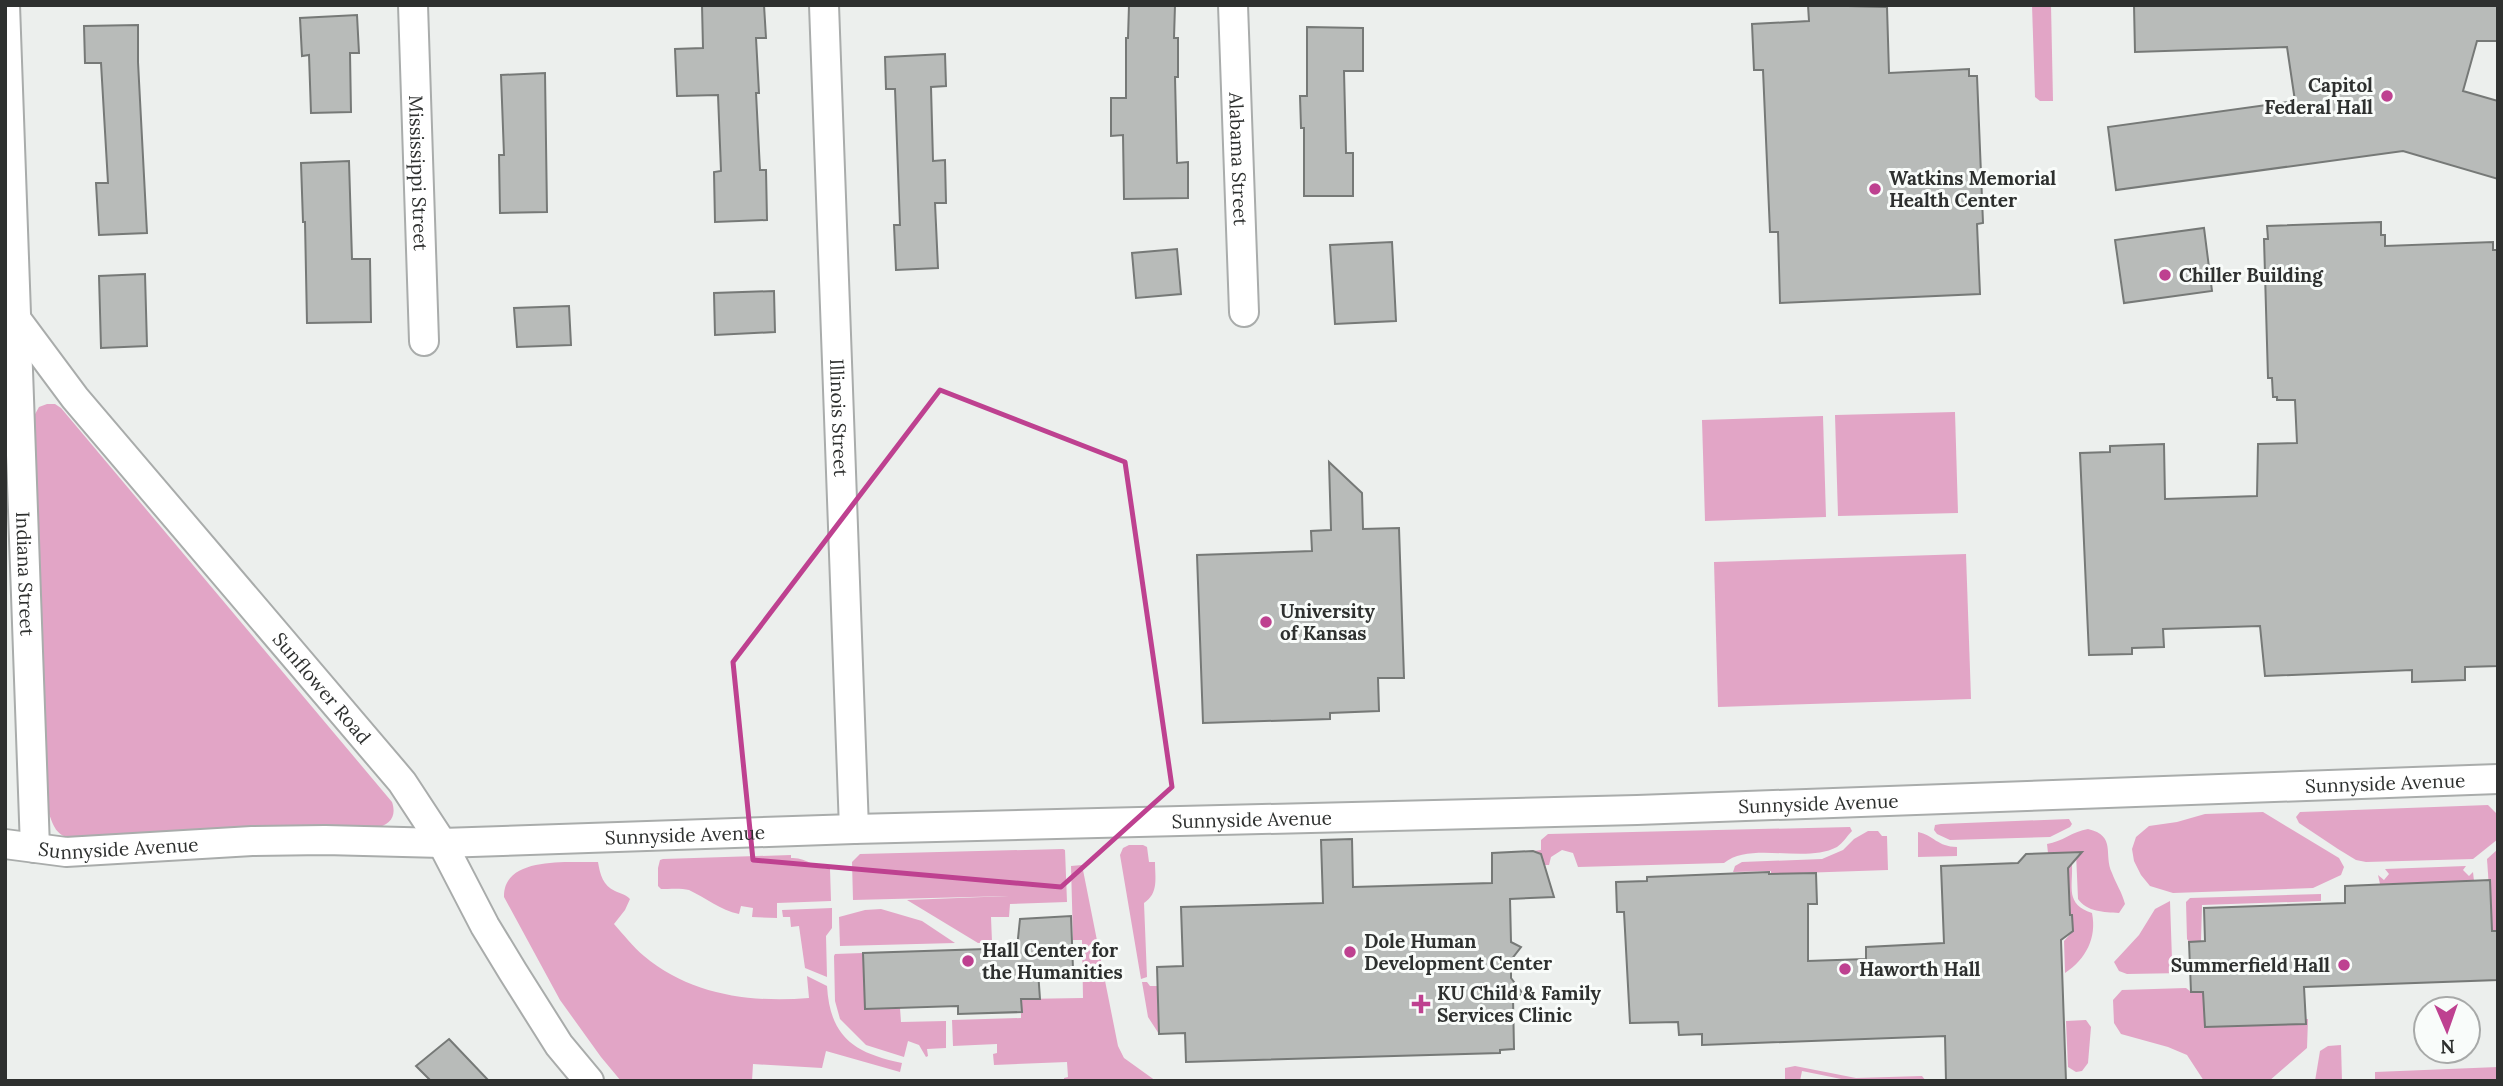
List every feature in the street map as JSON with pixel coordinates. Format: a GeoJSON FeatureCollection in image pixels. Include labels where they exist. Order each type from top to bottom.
{"type":"FeatureCollection","features":[{"type":"Feature","properties":{"kind":"street","name":"Indiana Street"},"geometry":{"type":"LineString","coordinates":[[5,5],[35,848]]}},
{"type":"Feature","properties":{"kind":"street","name":"Mississippi Street"},"geometry":{"type":"LineString","coordinates":[[413,5],[424,341]]}},
{"type":"Feature","properties":{"kind":"street","name":"Illinois Street"},"geometry":{"type":"LineString","coordinates":[[824,5],[854,830]]}},
{"type":"Feature","properties":{"kind":"street","name":"Alabama Street"},"geometry":{"type":"LineString","coordinates":[[1233,5],[1244,312]]}},
{"type":"Feature","properties":{"kind":"street","name":"Sunflower Road"},"geometry":{"type":"LineString","coordinates":[[17,320],[75,398],[402,782],[442,844],[485,926],[559,1045],[589,1081]]}},
{"type":"Feature","properties":{"kind":"street","name":"Sunnyside Avenue"},"geometry":{"type":"LineString","coordinates":[[5,844],[66,852],[289,840],[442,844],[854,830],[1637,810],[2498,779]]}},
{"type":"Feature","properties":{"kind":"highlighted area"},"geometry":{"type":"Polygon","coordinates":[[[940,390],[1125,462],[1172,787],[1061,887],[753,860],[733,662],[940,390]]]}},
{"type":"Feature","properties":{"kind":"shaded area"},"geometry":{"type":"Polygon","coordinates":[[[2032,5],[2051,5],[2053,101],[2040,101],[2035,97],[2032,5]]]}},
{"type":"Feature","properties":{"kind":"shaded area"},"geometry":{"type":"Polygon","coordinates":[[[55,404],[61,408],[392,802],[393,816],[385,825],[375,828],[69,838],[56,829],[49,814],[34,416],[39,407],[55,404]]]}},
{"type":"Feature","properties":{"kind":"shaded area"},"geometry":{"type":"Polygon","coordinates":[[[1955,412],[1958,513],[1838,516],[1835,415],[1955,412]]]}},
{"type":"Feature","properties":{"kind":"shaded area"},"geometry":{"type":"Polygon","coordinates":[[[1823,416],[1826,517],[1705,521],[1702,420],[1823,416]]]}},
{"type":"Feature","properties":{"kind":"shaded area"},"geometry":{"type":"Polygon","coordinates":[[[1966,554],[1971,699],[1718,707],[1714,562],[1966,554]]]}},
{"type":"Feature","properties":{"kind":"shaded area"},"geometry":{"type":"Polygon","coordinates":[[[2488,805],[2498,815],[2498,839],[2473,859],[2356,860],[2299,823],[2296,817],[2300,812],[2488,805]]]}},
{"type":"Feature","properties":{"kind":"shaded area"},"geometry":{"type":"Polygon","coordinates":[[[2263,812],[2339,858],[2344,867],[2341,875],[2313,888],[2173,893],[2150,886],[2134,861],[2132,849],[2136,837],[2149,826],[2205,814],[2263,812]]]}},
{"type":"Feature","properties":{"kind":"shaded area"},"geometry":{"type":"Polygon","coordinates":[[[2069,819],[2072,824],[2070,827],[2050,837],[1950,840],[1934,830],[1935,825],[1941,824],[2069,819]]]}},
{"type":"Feature","properties":{"kind":"shaded area"},"geometry":{"type":"Polygon","coordinates":[[[1850,827],[1852,831],[1841,844],[1824,852],[1749,854],[1724,863],[1578,867],[1573,853],[1562,850],[1551,857],[1549,865],[1541,865],[1539,853],[1533,851],[1541,850],[1541,840],[1548,834],[1850,827]]]}},
{"type":"Feature","properties":{"kind":"shaded area"},"geometry":{"type":"Polygon","coordinates":[[[2088,829],[2103,836],[2108,846],[2110,866],[2125,904],[2119,913],[2091,909],[2078,899],[2076,853],[2048,853],[2047,844],[2088,829]]]}},
{"type":"Feature","properties":{"kind":"shaded area"},"geometry":{"type":"Polygon","coordinates":[[[1868,831],[1878,831],[1882,836],[1887,836],[1888,870],[1771,874],[1771,871],[1733,872],[1735,866],[1742,862],[1822,859],[1843,850],[1854,839],[1868,831]]]}},
{"type":"Feature","properties":{"kind":"shaded area"},"geometry":{"type":"Polygon","coordinates":[[[1918,832],[1945,845],[1957,847],[1957,856],[1918,857],[1918,832]]]}},
{"type":"Feature","properties":{"kind":"shaded area"},"geometry":{"type":"Polygon","coordinates":[[[1129,845],[1147,847],[1149,862],[1155,862],[1154,890],[1144,903],[1147,977],[1141,979],[1120,855],[1123,848],[1129,845]]]}},
{"type":"Feature","properties":{"kind":"shaded area"},"geometry":{"type":"Polygon","coordinates":[[[1063,849],[1067,902],[1010,904],[1009,917],[991,917],[992,942],[978,943],[907,900],[1009,896],[853,900],[852,862],[860,854],[1063,849]]]}},
{"type":"Feature","properties":{"kind":"shaded area"},"geometry":{"type":"Polygon","coordinates":[[[2498,849],[2498,931],[2492,931],[2487,859],[2498,849]]]}},
{"type":"Feature","properties":{"kind":"shaded area"},"geometry":{"type":"Polygon","coordinates":[[[791,855],[791,858],[830,869],[831,901],[777,903],[777,918],[752,917],[753,908],[741,906],[739,914],[719,907],[689,890],[661,889],[658,886],[658,868],[660,860],[663,859],[791,855]]]}},
{"type":"Feature","properties":{"kind":"shaded area"},"geometry":{"type":"Polygon","coordinates":[[[556,862],[598,862],[605,883],[630,899],[614,924],[640,952],[662,969],[701,988],[722,994],[766,999],[809,998],[807,976],[827,986],[833,1018],[848,1040],[870,1054],[902,1063],[900,1072],[826,1051],[822,1068],[753,1064],[752,1081],[621,1081],[560,1000],[504,897],[507,883],[514,874],[526,868],[556,862]]]}},
{"type":"Feature","properties":{"kind":"shaded area"},"geometry":{"type":"Polygon","coordinates":[[[2072,864],[2072,894],[2078,905],[2092,913],[2093,931],[2084,954],[2065,973],[2064,941],[2073,931],[2068,868],[2072,864]]]}},
{"type":"Feature","properties":{"kind":"shaded area"},"geometry":{"type":"Polygon","coordinates":[[[1082,865],[1118,1046],[1124,1058],[1156,1081],[1064,1081],[1064,1078],[1068,1077],[1067,1062],[994,1065],[993,1054],[997,1053],[997,1044],[953,1046],[952,1020],[1021,1018],[1021,999],[1083,998],[1082,940],[1073,940],[1071,866],[1082,865]]]}},
{"type":"Feature","properties":{"kind":"shaded area"},"geometry":{"type":"Polygon","coordinates":[[[2466,866],[2463,870],[2469,876],[2473,872],[2474,881],[2380,884],[2378,875],[2384,880],[2389,874],[2385,869],[2466,866]]]}},
{"type":"Feature","properties":{"kind":"shaded area"},"geometry":{"type":"Polygon","coordinates":[[[2321,894],[2321,901],[2202,905],[2201,941],[2189,942],[2187,939],[2186,902],[2190,898],[2321,894]]]}},
{"type":"Feature","properties":{"kind":"shaded area"},"geometry":{"type":"Polygon","coordinates":[[[2170,901],[2172,960],[2183,960],[2184,973],[2127,974],[2119,971],[2114,962],[2139,935],[2155,909],[2170,901]]]}},
{"type":"Feature","properties":{"kind":"shaded area"},"geometry":{"type":"Polygon","coordinates":[[[832,908],[832,928],[826,936],[827,977],[805,968],[799,926],[791,927],[790,917],[783,917],[782,910],[832,908]]]}},
{"type":"Feature","properties":{"kind":"shaded area"},"geometry":{"type":"Polygon","coordinates":[[[881,909],[922,921],[955,943],[840,946],[839,917],[881,909]]]}},
{"type":"Feature","properties":{"kind":"shaded area"},"geometry":{"type":"Polygon","coordinates":[[[863,953],[865,1009],[900,1008],[901,1022],[946,1021],[946,1048],[927,1049],[926,1057],[919,1045],[908,1041],[904,1057],[866,1045],[840,1019],[835,1001],[834,956],[863,953]]]}},
{"type":"Feature","properties":{"kind":"shaded area"},"geometry":{"type":"Polygon","coordinates":[[[1142,982],[1147,982],[1150,986],[1157,986],[1159,1034],[1148,1017],[1142,982]]]}},
{"type":"Feature","properties":{"kind":"shaded area"},"geometry":{"type":"Polygon","coordinates":[[[2186,988],[2191,992],[2203,992],[2206,1027],[2305,1024],[2305,1019],[2308,1019],[2307,1048],[2269,1081],[2204,1081],[2187,1055],[2121,1034],[2114,1023],[2113,1000],[2122,990],[2186,988]]]}},
{"type":"Feature","properties":{"kind":"shaded area"},"geometry":{"type":"Polygon","coordinates":[[[2086,1020],[2091,1027],[2088,1063],[2082,1071],[2076,1072],[2068,1067],[2066,1021],[2086,1020]]]}},
{"type":"Feature","properties":{"kind":"shaded area"},"geometry":{"type":"Polygon","coordinates":[[[2341,1045],[2342,1081],[2315,1081],[2320,1051],[2328,1046],[2341,1045]]]}},
{"type":"Feature","properties":{"kind":"shaded area"},"geometry":{"type":"Polygon","coordinates":[[[1795,1066],[1856,1078],[1922,1076],[1926,1081],[1851,1081],[1802,1071],[1800,1081],[1785,1081],[1785,1068],[1795,1066]]]}},
{"type":"Feature","properties":{"kind":"shaded area"},"geometry":{"type":"Polygon","coordinates":[[[2498,1067],[2498,1081],[2375,1081],[2375,1072],[2498,1067]]]}},
{"type":"Feature","properties":{"kind":"building"},"geometry":{"type":"Polygon","coordinates":[[[702,5],[764,5],[766,38],[756,38],[759,93],[756,93],[760,170],[766,170],[767,220],[715,222],[714,172],[721,171],[718,95],[677,96],[675,49],[703,48],[702,5]]]}},
{"type":"Feature","properties":{"kind":"building"},"geometry":{"type":"Polygon","coordinates":[[[1129,5],[1175,5],[1174,38],[1178,38],[1178,77],[1175,77],[1177,163],[1188,162],[1188,198],[1124,199],[1123,135],[1111,136],[1111,98],[1126,98],[1129,5]]]}},
{"type":"Feature","properties":{"kind":"building","name":"Watkins Memorial Health Center"},"geometry":{"type":"Polygon","coordinates":[[[1808,5],[1887,7],[1889,73],[1969,69],[1969,76],[1977,76],[1983,223],[1977,224],[1980,294],[1780,303],[1778,232],[1770,232],[1763,70],[1754,70],[1752,24],[1809,21],[1808,5]]]}},
{"type":"Feature","properties":{"kind":"building","name":"Capitol Federal Hall"},"geometry":{"type":"Polygon","coordinates":[[[2134,5],[2498,5],[2498,41],[2477,41],[2463,91],[2498,101],[2498,179],[2403,151],[2116,190],[2108,127],[2295,101],[2287,47],[2135,52],[2134,5]]]}},
{"type":"Feature","properties":{"kind":"building"},"geometry":{"type":"Polygon","coordinates":[[[357,15],[359,53],[350,53],[351,112],[311,113],[309,55],[302,56],[300,18],[357,15]]]}},
{"type":"Feature","properties":{"kind":"building"},"geometry":{"type":"Polygon","coordinates":[[[138,25],[147,233],[99,235],[96,183],[108,183],[101,63],[85,63],[84,26],[138,25]]]}},
{"type":"Feature","properties":{"kind":"building"},"geometry":{"type":"Polygon","coordinates":[[[1307,27],[1363,28],[1363,71],[1344,71],[1346,153],[1353,153],[1353,196],[1304,196],[1304,128],[1301,128],[1300,96],[1307,96],[1307,27]]]}},
{"type":"Feature","properties":{"kind":"building"},"geometry":{"type":"Polygon","coordinates":[[[945,54],[946,86],[931,87],[933,161],[945,160],[946,203],[935,203],[938,268],[896,270],[894,225],[900,225],[895,89],[886,89],[885,57],[945,54]]]}},
{"type":"Feature","properties":{"kind":"building"},"geometry":{"type":"Polygon","coordinates":[[[545,73],[547,212],[500,213],[499,155],[504,155],[501,75],[545,73]]]}},
{"type":"Feature","properties":{"kind":"building"},"geometry":{"type":"Polygon","coordinates":[[[349,161],[352,259],[370,259],[371,322],[307,323],[301,163],[349,161]]]}},
{"type":"Feature","properties":{"kind":"building"},"geometry":{"type":"Polygon","coordinates":[[[2381,222],[2381,235],[2385,235],[2385,246],[2493,242],[2493,250],[2498,250],[2498,666],[2465,667],[2465,680],[2412,682],[2412,670],[2265,676],[2260,626],[2163,629],[2164,647],[2132,648],[2132,654],[2089,655],[2080,453],[2110,452],[2110,446],[2164,444],[2165,499],[2257,496],[2258,444],[2297,443],[2295,400],[2277,400],[2277,397],[2273,397],[2272,378],[2268,378],[2264,239],[2268,239],[2267,226],[2381,222]]]}},
{"type":"Feature","properties":{"kind":"building","name":"Chiller Building"},"geometry":{"type":"Polygon","coordinates":[[[2204,228],[2212,291],[2124,303],[2115,240],[2204,228]]]}},
{"type":"Feature","properties":{"kind":"building"},"geometry":{"type":"Polygon","coordinates":[[[1392,242],[1396,321],[1335,324],[1330,245],[1392,242]]]}},
{"type":"Feature","properties":{"kind":"building"},"geometry":{"type":"Polygon","coordinates":[[[1177,249],[1181,294],[1136,298],[1132,253],[1177,249]]]}},
{"type":"Feature","properties":{"kind":"building"},"geometry":{"type":"Polygon","coordinates":[[[145,274],[147,346],[101,348],[99,276],[145,274]]]}},
{"type":"Feature","properties":{"kind":"building"},"geometry":{"type":"Polygon","coordinates":[[[774,291],[775,332],[715,335],[714,293],[774,291]]]}},
{"type":"Feature","properties":{"kind":"building"},"geometry":{"type":"Polygon","coordinates":[[[569,306],[571,345],[517,347],[514,308],[569,306]]]}},
{"type":"Feature","properties":{"kind":"building"},"geometry":{"type":"Polygon","coordinates":[[[1329,462],[1362,493],[1363,529],[1399,528],[1404,678],[1378,678],[1379,711],[1330,713],[1330,719],[1203,723],[1197,555],[1312,551],[1311,531],[1331,530],[1329,462]]]}},
{"type":"Feature","properties":{"kind":"building","name":"Dole Human Development Center"},"geometry":{"type":"Polygon","coordinates":[[[1352,839],[1353,887],[1492,883],[1492,853],[1533,851],[1541,854],[1554,897],[1510,899],[1511,942],[1521,947],[1511,960],[1511,978],[1523,994],[1513,997],[1514,1049],[1500,1050],[1500,1053],[1186,1062],[1185,1033],[1159,1034],[1157,967],[1183,966],[1181,907],[1323,903],[1321,840],[1352,839]]]}},
{"type":"Feature","properties":{"kind":"building","name":"Haworth Hall"},"geometry":{"type":"Polygon","coordinates":[[[2082,852],[2068,868],[2073,931],[2061,940],[2066,1081],[1946,1081],[1945,1036],[1702,1045],[1702,1034],[1679,1035],[1678,1022],[1630,1023],[1624,912],[1617,912],[1616,882],[1647,881],[1647,877],[1769,872],[1816,873],[1817,904],[1808,904],[1808,961],[1866,959],[1866,947],[1944,943],[1941,866],[2018,863],[2026,854],[2082,852]]]}},
{"type":"Feature","properties":{"kind":"building","name":"Summerfield Hall"},"geometry":{"type":"Polygon","coordinates":[[[2490,880],[2492,931],[2498,931],[2498,980],[2304,987],[2306,1024],[2205,1027],[2203,992],[2191,992],[2189,942],[2205,941],[2204,908],[2345,903],[2345,886],[2490,880]]]}},
{"type":"Feature","properties":{"kind":"building","name":"Hall Center for the Humanities"},"geometry":{"type":"Polygon","coordinates":[[[1071,916],[1073,969],[1038,971],[1040,999],[1021,999],[1022,1012],[958,1014],[958,1006],[865,1009],[863,953],[1017,948],[1020,919],[1071,916]]]}},
{"type":"Feature","properties":{"kind":"building"},"geometry":{"type":"Polygon","coordinates":[[[449,1039],[489,1081],[431,1081],[416,1066],[449,1039]]]}},
{"type":"Feature","properties":{"kind":"place","name":"Capitol Federal Hall"},"geometry":{"type":"Point","coordinates":[2387,96]}},
{"type":"Feature","properties":{"kind":"place","name":"Watkins Memorial Health Center"},"geometry":{"type":"Point","coordinates":[1875,189]}},
{"type":"Feature","properties":{"kind":"place","name":"Chiller Building"},"geometry":{"type":"Point","coordinates":[2165,275]}},
{"type":"Feature","properties":{"kind":"place","name":"University of Kansas"},"geometry":{"type":"Point","coordinates":[1266,622]}},
{"type":"Feature","properties":{"kind":"place","name":"Dole Human Development Center"},"geometry":{"type":"Point","coordinates":[1350,952]}},
{"type":"Feature","properties":{"kind":"place","name":"Hall Center for the Humanities"},"geometry":{"type":"Point","coordinates":[968,961]}},
{"type":"Feature","properties":{"kind":"place","name":"Summerfield Hall"},"geometry":{"type":"Point","coordinates":[2344,965]}},
{"type":"Feature","properties":{"kind":"place","name":"Haworth Hall"},"geometry":{"type":"Point","coordinates":[1845,969]}},
{"type":"Feature","properties":{"kind":"place","name":"KU Child & Family Services Clinic"},"geometry":{"type":"Point","coordinates":[1421,1004]}}]}
